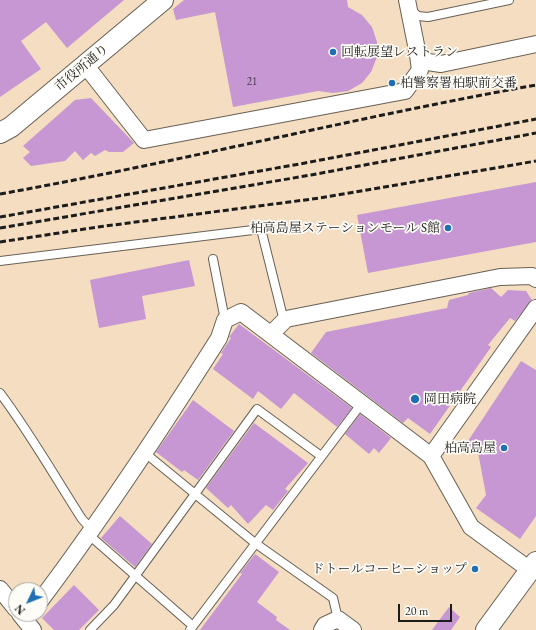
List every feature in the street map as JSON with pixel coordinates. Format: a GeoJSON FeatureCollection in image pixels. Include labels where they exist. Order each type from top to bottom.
{"type":"FeatureCollection","features":[{"type":"Feature","properties":{"kind":"street","name":"市役所通り"},"geometry":{"type":"LineString","coordinates":[[0,134],[11,127],[86,66],[156,2]]}},
{"type":"Feature","properties":{"kind":"street"},"geometry":{"type":"LineString","coordinates":[[86,66],[144,140],[405,91],[420,70],[407,3]]}},
{"type":"Feature","properties":{"kind":"street"},"geometry":{"type":"LineString","coordinates":[[418,55],[428,62],[441,64],[536,44]]}},
{"type":"Feature","properties":{"kind":"street"},"geometry":{"type":"LineString","coordinates":[[271,334],[286,319],[500,277],[532,276],[536,279]]}},
{"type":"Feature","properties":{"kind":"street"},"geometry":{"type":"LineString","coordinates":[[431,456],[536,308]]}},
{"type":"Feature","properties":{"kind":"street"},"geometry":{"type":"LineString","coordinates":[[48,590],[91,533],[145,453],[219,338],[225,320],[241,312],[431,456],[471,527],[533,566],[486,630]]}},
{"type":"Feature","properties":{"kind":"street"},"geometry":{"type":"LineString","coordinates":[[0,589],[8,598]]}},
{"type":"Feature","properties":{"kind":"street"},"geometry":{"type":"LineString","coordinates":[[322,630],[325,626],[338,620],[353,630]]}},
{"type":"Feature","properties":{"kind":"lane"},"geometry":{"type":"LineString","coordinates":[[407,3],[418,16],[428,17],[509,0]]}},
{"type":"Feature","properties":{"kind":"lane"},"geometry":{"type":"LineString","coordinates":[[0,261],[261,229],[284,322]]}},
{"type":"Feature","properties":{"kind":"lane"},"geometry":{"type":"LineString","coordinates":[[213,259],[225,320]]}},
{"type":"Feature","properties":{"kind":"lane"},"geometry":{"type":"LineString","coordinates":[[0,393],[19,419],[91,533],[192,628],[362,403]]}},
{"type":"Feature","properties":{"kind":"lane"},"geometry":{"type":"LineString","coordinates":[[90,630],[114,605],[257,408],[321,456]]}},
{"type":"Feature","properties":{"kind":"lane"},"geometry":{"type":"LineString","coordinates":[[145,453],[255,543],[333,598],[338,620]]}},
{"type":"Feature","properties":{"kind":"building"},"geometry":{"type":"Polygon","coordinates":[[[0,0],[124,0],[67,48],[46,22],[21,41],[41,69],[0,97],[0,0]]]}},
{"type":"Feature","properties":{"kind":"building"},"geometry":{"type":"Polygon","coordinates":[[[184,0],[347,0],[348,7],[362,15],[372,27],[377,42],[377,57],[371,72],[362,83],[348,91],[333,93],[318,91],[233,107],[215,12],[176,20],[173,9],[184,0]]]}},
{"type":"Feature","properties":{"kind":"building"},"geometry":{"type":"Polygon","coordinates":[[[91,98],[134,143],[123,152],[109,152],[105,150],[95,156],[91,153],[83,160],[75,151],[65,161],[31,166],[23,158],[30,152],[23,146],[75,100],[91,98]]]}},
{"type":"Feature","properties":{"kind":"building","name":"柏高島屋ステーションモール S館"},"geometry":{"type":"Polygon","coordinates":[[[536,182],[536,242],[368,273],[357,215],[536,182]]]}},
{"type":"Feature","properties":{"kind":"building"},"geometry":{"type":"Polygon","coordinates":[[[189,260],[195,286],[142,296],[146,319],[99,328],[90,280],[189,260]]]}},
{"type":"Feature","properties":{"kind":"building","name":"岡田病院"},"geometry":{"type":"Polygon","coordinates":[[[491,288],[501,297],[508,290],[526,291],[532,300],[515,321],[510,318],[488,345],[491,347],[430,434],[408,418],[403,423],[311,353],[326,332],[447,308],[449,300],[468,295],[469,293],[491,288]]]}},
{"type":"Feature","properties":{"kind":"building"},"geometry":{"type":"Polygon","coordinates":[[[239,324],[352,408],[337,427],[294,393],[281,409],[258,391],[253,399],[213,369],[231,338],[229,337],[239,324]]]}},
{"type":"Feature","properties":{"kind":"building","name":"柏高島屋"},"geometry":{"type":"Polygon","coordinates":[[[521,361],[536,370],[536,516],[520,539],[476,508],[486,495],[478,452],[466,444],[521,361]]]}},
{"type":"Feature","properties":{"kind":"building"},"geometry":{"type":"Polygon","coordinates":[[[193,400],[234,431],[198,480],[184,470],[182,472],[156,452],[193,400]]]}},
{"type":"Feature","properties":{"kind":"building"},"geometry":{"type":"Polygon","coordinates":[[[360,414],[391,438],[379,453],[374,448],[369,454],[345,434],[360,414]]]}},
{"type":"Feature","properties":{"kind":"building"},"geometry":{"type":"Polygon","coordinates":[[[254,423],[308,463],[285,489],[288,491],[273,510],[266,505],[248,524],[231,505],[228,508],[206,488],[254,423]]]}},
{"type":"Feature","properties":{"kind":"building"},"geometry":{"type":"Polygon","coordinates":[[[120,516],[152,544],[135,567],[101,538],[120,516]]]}},
{"type":"Feature","properties":{"kind":"building"},"geometry":{"type":"Polygon","coordinates":[[[255,554],[279,572],[257,602],[277,617],[276,620],[290,630],[200,630],[242,574],[240,573],[255,554]]]}},
{"type":"Feature","properties":{"kind":"building"},"geometry":{"type":"Polygon","coordinates":[[[74,585],[99,610],[79,630],[54,630],[46,622],[48,622],[48,612],[74,585]]]}},
{"type":"Feature","properties":{"kind":"building"},"geometry":{"type":"Polygon","coordinates":[[[449,607],[460,617],[451,630],[432,630],[449,607]]]}},
{"type":"Feature","properties":{"kind":"railway"},"geometry":{"type":"LineString","coordinates":[[0,194],[134,168],[402,111],[536,85]]}},
{"type":"Feature","properties":{"kind":"railway"},"geometry":{"type":"LineString","coordinates":[[0,217],[305,163],[536,119]]}},
{"type":"Feature","properties":{"kind":"railway"},"geometry":{"type":"LineString","coordinates":[[0,228],[311,175],[536,133]]}},
{"type":"Feature","properties":{"kind":"railway"},"geometry":{"type":"LineString","coordinates":[[0,242],[98,227],[320,198],[536,161]]}},
{"type":"Feature","properties":{"kind":"place","name":"回転展望レストラン"},"geometry":{"type":"Point","coordinates":[333,52]}},
{"type":"Feature","properties":{"kind":"place","name":"柏警察署柏駅前交番"},"geometry":{"type":"Point","coordinates":[392,83]}},
{"type":"Feature","properties":{"kind":"place","name":"柏高島屋ステーションモール S館"},"geometry":{"type":"Point","coordinates":[448,228]}},
{"type":"Feature","properties":{"kind":"place","name":"岡田病院"},"geometry":{"type":"Point","coordinates":[415,399]}},
{"type":"Feature","properties":{"kind":"place","name":"柏高島屋"},"geometry":{"type":"Point","coordinates":[504,448]}},
{"type":"Feature","properties":{"kind":"place","name":"ドトールコーヒーショップ"},"geometry":{"type":"Point","coordinates":[475,569]}}]}
